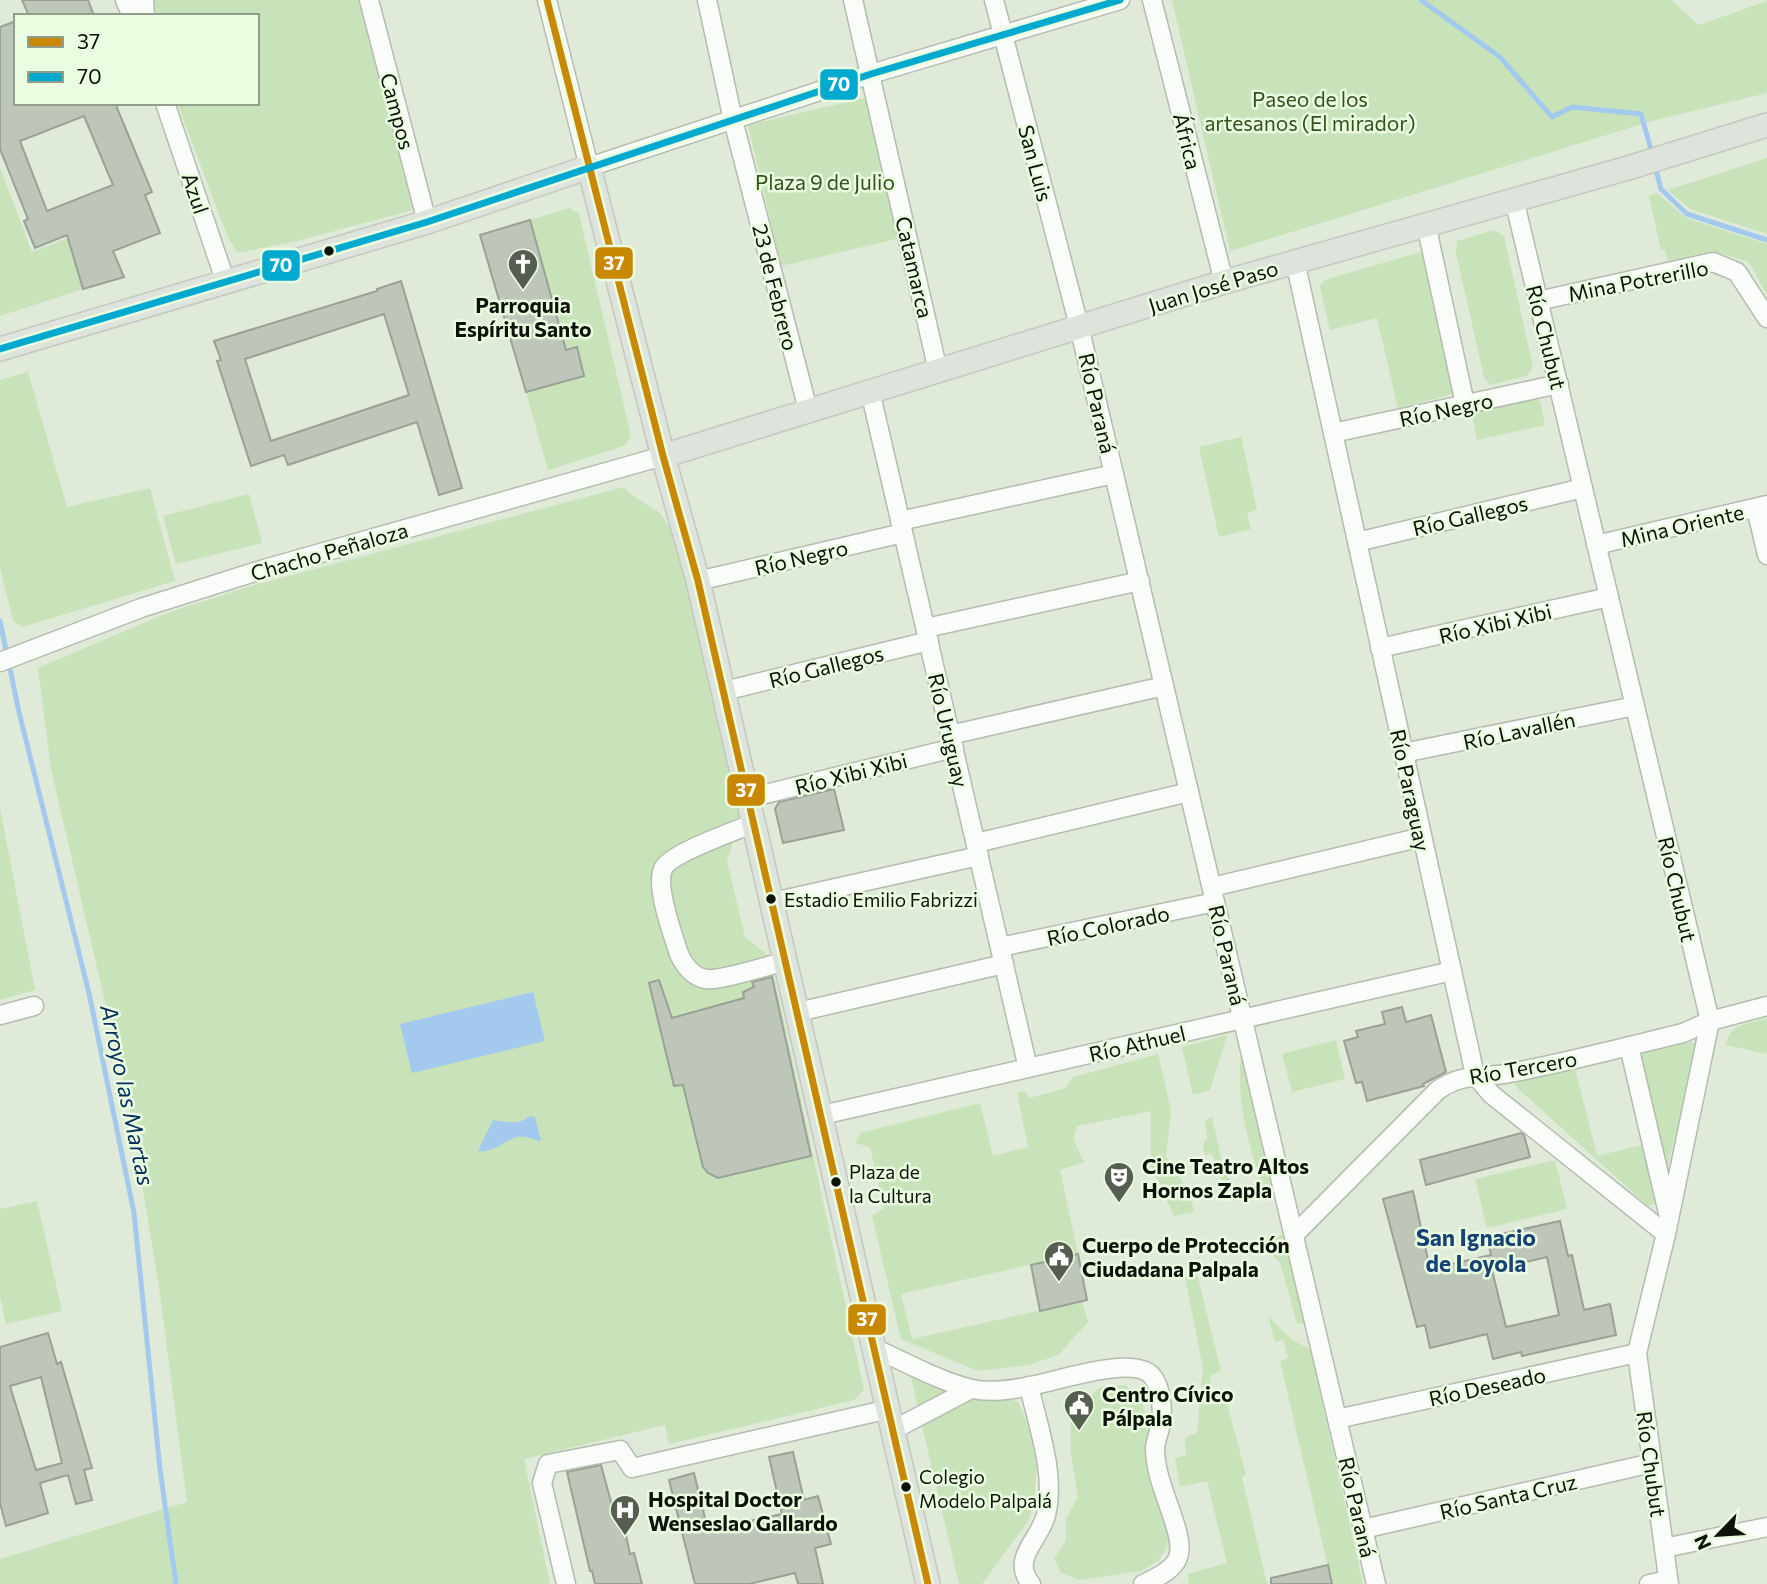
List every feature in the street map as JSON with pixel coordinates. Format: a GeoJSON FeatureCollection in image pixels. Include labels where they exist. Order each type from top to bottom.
{"type":"FeatureCollection","features":[{"type":"Feature","properties":{"kind":"main road","name":"Juan José Paso"},"geometry":{"type":"LineString","coordinates":[[663,456],[1224,282],[1628,168],[1759,127]]}},
{"type":"Feature","properties":{"kind":"main road"},"geometry":{"type":"LineString","coordinates":[[0,349],[427,222],[589,167],[663,456],[698,580],[928,1584]]}},
{"type":"Feature","properties":{"kind":"street","name":"Campos"},"geometry":{"type":"LineString","coordinates":[[369,0],[427,222]]}},
{"type":"Feature","properties":{"kind":"street"},"geometry":{"type":"LineString","coordinates":[[547,0],[589,167],[871,75],[1120,0]]}},
{"type":"Feature","properties":{"kind":"street","name":"23 de Febrero"},"geometry":{"type":"LineString","coordinates":[[707,0],[733,120],[807,410]]}},
{"type":"Feature","properties":{"kind":"street","name":"Catamarca"},"geometry":{"type":"LineString","coordinates":[[853,0],[938,371]]}},
{"type":"Feature","properties":{"kind":"street","name":"San Luis"},"geometry":{"type":"LineString","coordinates":[[993,0],[1079,326]]}},
{"type":"Feature","properties":{"kind":"street","name":"África"},"geometry":{"type":"LineString","coordinates":[[1152,0],[1224,282]]}},
{"type":"Feature","properties":{"kind":"street","name":"Azul"},"geometry":{"type":"LineString","coordinates":[[166,105],[226,283]]}},
{"type":"Feature","properties":{"kind":"street","name":"Río Chubut"},"geometry":{"type":"LineString","coordinates":[[1514,199],[1710,1021],[1668,1226],[1637,1353],[1669,1582]]}},
{"type":"Feature","properties":{"kind":"street"},"geometry":{"type":"LineString","coordinates":[[1426,224],[1465,404]]}},
{"type":"Feature","properties":{"kind":"street","name":"Río Paraguay"},"geometry":{"type":"LineString","coordinates":[[1295,261],[1475,1075]]}},
{"type":"Feature","properties":{"kind":"street","name":"Mina Potrerillo"},"geometry":{"type":"LineString","coordinates":[[1538,301],[1713,262],[1737,272],[1767,318]]}},
{"type":"Feature","properties":{"kind":"street","name":"Río Paraná"},"geometry":{"type":"LineString","coordinates":[[1079,326],[1376,1584]]}},
{"type":"Feature","properties":{"kind":"street","name":"Río Negro"},"geometry":{"type":"LineString","coordinates":[[1334,433],[1559,384]]}},
{"type":"Feature","properties":{"kind":"street","name":"Río Uruguay"},"geometry":{"type":"LineString","coordinates":[[870,391],[1028,1068]]}},
{"type":"Feature","properties":{"kind":"street","name":"Chacho Peñaloza"},"geometry":{"type":"LineString","coordinates":[[0,662],[141,608],[264,569],[663,456]]}},
{"type":"Feature","properties":{"kind":"street","name":"Río Negro"},"geometry":{"type":"LineString","coordinates":[[698,580],[1114,474]]}},
{"type":"Feature","properties":{"kind":"street","name":"Río Gallegos"},"geometry":{"type":"LineString","coordinates":[[1357,542],[1583,488]]}},
{"type":"Feature","properties":{"kind":"street"},"geometry":{"type":"LineString","coordinates":[[1762,506],[1767,555]]}},
{"type":"Feature","properties":{"kind":"street","name":"Mina Oriente"},"geometry":{"type":"LineString","coordinates":[[1596,545],[1762,506]]}},
{"type":"Feature","properties":{"kind":"street","name":"Río Gallegos"},"geometry":{"type":"LineString","coordinates":[[724,691],[927,635],[1140,581]]}},
{"type":"Feature","properties":{"kind":"street","name":"Río Xibi Xibi"},"geometry":{"type":"LineString","coordinates":[[1380,648],[1609,597]]}},
{"type":"Feature","properties":{"kind":"street","name":"Río Xibi Xibi"},"geometry":{"type":"LineString","coordinates":[[749,799],[1164,686]]}},
{"type":"Feature","properties":{"kind":"street","name":"Río Lavallén"},"geometry":{"type":"LineString","coordinates":[[1403,753],[1635,706]]}},
{"type":"Feature","properties":{"kind":"street"},"geometry":{"type":"LineString","coordinates":[[773,902],[1189,792]]}},
{"type":"Feature","properties":{"kind":"street"},"geometry":{"type":"LineString","coordinates":[[754,823],[669,862],[663,868],[662,891],[679,954],[684,964],[698,976],[713,979],[787,961]]}},
{"type":"Feature","properties":{"kind":"street","name":"Río Colorado"},"geometry":{"type":"LineString","coordinates":[[798,1012],[1422,837]]}},
{"type":"Feature","properties":{"kind":"street","name":"Río Athuel"},"geometry":{"type":"LineString","coordinates":[[822,1115],[1452,971]]}},
{"type":"Feature","properties":{"kind":"street"},"geometry":{"type":"LineString","coordinates":[[0,1015],[34,1006]]}},
{"type":"Feature","properties":{"kind":"street","name":"Río Tercero"},"geometry":{"type":"LineString","coordinates":[[1294,1235],[1438,1090],[1453,1080],[1475,1075],[1507,1074],[1629,1046],[1683,1033],[1710,1021],[1767,1006]]}},
{"type":"Feature","properties":{"kind":"street"},"geometry":{"type":"LineString","coordinates":[[1629,1046],[1668,1226]]}},
{"type":"Feature","properties":{"kind":"street"},"geometry":{"type":"LineString","coordinates":[[1475,1075],[1491,1094],[1668,1226]]}},
{"type":"Feature","properties":{"kind":"street"},"geometry":{"type":"LineString","coordinates":[[874,1348],[971,1389],[1002,1391],[1124,1367],[1144,1370],[1153,1376],[1159,1390],[1162,1411],[1155,1447],[1158,1469],[1180,1539],[1180,1552],[1174,1568],[1143,1584]]}},
{"type":"Feature","properties":{"kind":"street","name":"Río Deseado"},"geometry":{"type":"LineString","coordinates":[[1337,1419],[1637,1353]]}},
{"type":"Feature","properties":{"kind":"street"},"geometry":{"type":"LineString","coordinates":[[1023,1581],[1027,1550],[1043,1524],[1048,1504],[1046,1458],[1029,1387]]}},
{"type":"Feature","properties":{"kind":"street"},"geometry":{"type":"LineString","coordinates":[[566,1584],[542,1483],[548,1464],[620,1450],[632,1468],[891,1419],[971,1389]]}},
{"type":"Feature","properties":{"kind":"street","name":"Río Santa Cruz"},"geometry":{"type":"LineString","coordinates":[[1363,1529],[1652,1463]]}},
{"type":"Feature","properties":{"kind":"street"},"geometry":{"type":"LineString","coordinates":[[1664,1548],[1767,1527]]}},
{"type":"Feature","properties":{"kind":"street"},"geometry":{"type":"LineString","coordinates":[[1649,1584],[1669,1582]]}},
{"type":"Feature","properties":{"kind":"green space"},"geometry":{"type":"Polygon","coordinates":[[[151,0],[358,0],[413,210],[297,241],[237,253],[227,235],[178,105],[259,105],[259,14],[152,14],[151,0]]]}},
{"type":"Feature","properties":{"kind":"green space","name":"Paseo de los artesanos (El mirador)"},"geometry":{"type":"Polygon","coordinates":[[[1172,0],[1671,0],[1699,25],[1767,1],[1767,93],[1652,121],[1230,251],[1172,0]]]}},
{"type":"Feature","properties":{"kind":"green space","name":"Plaza 9 de Julio"},"geometry":{"type":"Polygon","coordinates":[[[869,97],[901,238],[781,266],[748,125],[869,97]]]}},
{"type":"Feature","properties":{"kind":"green space"},"geometry":{"type":"Polygon","coordinates":[[[1767,158],[1767,234],[1690,209],[1668,190],[1767,158]]]}},
{"type":"Feature","properties":{"kind":"green space"},"geometry":{"type":"Polygon","coordinates":[[[0,168],[32,252],[68,238],[83,289],[0,316],[0,168]]]}},
{"type":"Feature","properties":{"kind":"green space"},"geometry":{"type":"Polygon","coordinates":[[[1657,193],[1686,218],[1767,244],[1767,295],[1749,262],[1713,251],[1668,261],[1665,250],[1661,250],[1649,196],[1657,193]]]}},
{"type":"Feature","properties":{"kind":"green space"},"geometry":{"type":"Polygon","coordinates":[[[569,208],[579,214],[631,436],[625,445],[548,470],[526,392],[584,376],[577,347],[566,350],[530,220],[569,208]]]}},
{"type":"Feature","properties":{"kind":"green space"},"geometry":{"type":"Polygon","coordinates":[[[1494,230],[1504,236],[1533,367],[1527,376],[1490,385],[1484,377],[1456,253],[1457,241],[1494,230]]]}},
{"type":"Feature","properties":{"kind":"green space"},"geometry":{"type":"Polygon","coordinates":[[[1434,248],[1443,256],[1468,379],[1465,391],[1398,408],[1377,318],[1330,330],[1320,287],[1324,280],[1434,248]]]}},
{"type":"Feature","properties":{"kind":"green space"},"geometry":{"type":"Polygon","coordinates":[[[28,372],[67,507],[150,488],[175,581],[22,627],[13,621],[0,567],[0,380],[28,372]]]}},
{"type":"Feature","properties":{"kind":"green space"},"geometry":{"type":"Polygon","coordinates":[[[1531,396],[1540,401],[1545,425],[1477,440],[1471,410],[1531,396]]]}},
{"type":"Feature","properties":{"kind":"green space"},"geometry":{"type":"Polygon","coordinates":[[[1241,437],[1257,510],[1247,513],[1251,529],[1219,537],[1199,447],[1241,437]]]}},
{"type":"Feature","properties":{"kind":"green space"},"geometry":{"type":"Polygon","coordinates":[[[624,487],[661,514],[676,537],[740,820],[727,861],[745,937],[770,957],[864,1390],[854,1400],[669,1444],[665,1425],[524,1459],[550,1584],[0,1584],[0,1559],[187,1502],[160,1294],[130,1110],[51,769],[38,668],[167,613],[251,586],[624,487]]]}},
{"type":"Feature","properties":{"kind":"green space"},"geometry":{"type":"Polygon","coordinates":[[[249,494],[262,543],[176,564],[163,516],[249,494]]]}},
{"type":"Feature","properties":{"kind":"green space"},"geometry":{"type":"Polygon","coordinates":[[[0,808],[35,990],[0,1000],[0,808]]]}},
{"type":"Feature","properties":{"kind":"green space"},"geometry":{"type":"Polygon","coordinates":[[[1767,1018],[1767,1054],[1726,1045],[1731,1032],[1736,1028],[1767,1018]]]}},
{"type":"Feature","properties":{"kind":"green space"},"geometry":{"type":"Polygon","coordinates":[[[1227,1035],[1210,1090],[1193,1095],[1182,1047],[1227,1035]]]}},
{"type":"Feature","properties":{"kind":"green space"},"geometry":{"type":"Polygon","coordinates":[[[1336,1040],[1345,1079],[1292,1092],[1282,1054],[1336,1040]]]}},
{"type":"Feature","properties":{"kind":"green space"},"geometry":{"type":"Polygon","coordinates":[[[1243,1041],[1276,1194],[1266,1195],[1248,1139],[1240,1081],[1243,1041]]]}},
{"type":"Feature","properties":{"kind":"green space"},"geometry":{"type":"Polygon","coordinates":[[[1692,1042],[1696,1046],[1666,1174],[1638,1054],[1692,1042]]]}},
{"type":"Feature","properties":{"kind":"green space"},"geometry":{"type":"Polygon","coordinates":[[[1158,1054],[1171,1111],[1166,1156],[1190,1194],[1194,1212],[1174,1216],[1151,1166],[1151,1111],[1077,1126],[1073,1139],[1084,1162],[1060,1170],[1078,1254],[901,1294],[912,1339],[1082,1301],[1088,1322],[1058,1355],[1029,1365],[978,1371],[901,1339],[872,1216],[884,1208],[870,1147],[855,1143],[860,1133],[980,1103],[993,1156],[1028,1147],[1017,1093],[1024,1091],[1030,1098],[1066,1088],[1073,1077],[1158,1054]]]}},
{"type":"Feature","properties":{"kind":"green space"},"geometry":{"type":"Polygon","coordinates":[[[1575,1069],[1597,1156],[1642,1145],[1655,1204],[1648,1206],[1515,1086],[1515,1083],[1575,1069]]]}},
{"type":"Feature","properties":{"kind":"green space"},"geometry":{"type":"Polygon","coordinates":[[[1212,1117],[1224,1172],[1231,1181],[1225,1184],[1218,1174],[1213,1176],[1208,1167],[1215,1161],[1211,1153],[1205,1156],[1205,1120],[1212,1117]]]}},
{"type":"Feature","properties":{"kind":"green space"},"geometry":{"type":"Polygon","coordinates":[[[1555,1160],[1567,1209],[1487,1228],[1475,1179],[1555,1160]]]}},
{"type":"Feature","properties":{"kind":"green space"},"geometry":{"type":"Polygon","coordinates":[[[37,1201],[62,1311],[6,1324],[0,1296],[0,1209],[37,1201]]]}},
{"type":"Feature","properties":{"kind":"green space"},"geometry":{"type":"Polygon","coordinates":[[[1285,1233],[1305,1324],[1297,1323],[1280,1262],[1273,1256],[1273,1240],[1285,1233]]]}},
{"type":"Feature","properties":{"kind":"green space"},"geometry":{"type":"Polygon","coordinates":[[[1197,1274],[1221,1371],[1210,1376],[1212,1390],[1223,1388],[1246,1475],[1242,1477],[1267,1584],[1186,1584],[1189,1583],[1188,1574],[1227,1563],[1207,1481],[1180,1487],[1175,1458],[1186,1455],[1185,1438],[1197,1433],[1203,1368],[1185,1277],[1197,1274]]]}},
{"type":"Feature","properties":{"kind":"green space"},"geometry":{"type":"Polygon","coordinates":[[[1268,1316],[1292,1340],[1310,1349],[1363,1584],[1332,1584],[1280,1361],[1288,1358],[1283,1340],[1275,1342],[1268,1316]]]}},
{"type":"Feature","properties":{"kind":"green space"},"geometry":{"type":"Polygon","coordinates":[[[909,1368],[955,1393],[919,1412],[909,1368]]]}},
{"type":"Feature","properties":{"kind":"green space"},"geometry":{"type":"Polygon","coordinates":[[[1126,1385],[1142,1401],[1169,1527],[1167,1547],[1158,1561],[1141,1571],[1079,1580],[1061,1573],[1054,1558],[1066,1541],[1066,1519],[1078,1497],[1071,1455],[1071,1421],[1096,1390],[1103,1386],[1126,1385]]]}},
{"type":"Feature","properties":{"kind":"green space"},"geometry":{"type":"Polygon","coordinates":[[[991,1393],[1018,1402],[1038,1450],[1034,1502],[1029,1520],[982,1584],[959,1584],[921,1421],[972,1395],[991,1393]]]}},
{"type":"Feature","properties":{"kind":"water"},"geometry":{"type":"Polygon","coordinates":[[[533,992],[545,1041],[412,1073],[400,1024],[533,992]]]}},
{"type":"Feature","properties":{"kind":"water"},"geometry":{"type":"Polygon","coordinates":[[[530,1116],[535,1117],[541,1141],[517,1137],[493,1149],[478,1151],[493,1120],[516,1122],[530,1116]]]}},
{"type":"Feature","properties":{"kind":"building"},"geometry":{"type":"Polygon","coordinates":[[[22,0],[88,0],[93,14],[28,14],[22,0]]]}},
{"type":"Feature","properties":{"kind":"building"},"geometry":{"type":"Polygon","coordinates":[[[14,22],[14,105],[116,105],[152,192],[145,195],[160,233],[113,251],[124,277],[83,289],[67,235],[35,248],[24,221],[28,219],[0,149],[0,27],[14,22]],[[84,116],[20,141],[47,211],[113,185],[84,116]]]}},
{"type":"Feature","properties":{"kind":"building","name":"Parroquia Espíritu Santo"},"geometry":{"type":"Polygon","coordinates":[[[530,220],[566,350],[577,347],[584,376],[526,392],[480,235],[530,220]]]}},
{"type":"Feature","properties":{"kind":"building"},"geometry":{"type":"Polygon","coordinates":[[[401,281],[462,488],[439,495],[417,422],[288,465],[284,455],[251,466],[217,361],[221,360],[214,341],[401,281]],[[384,314],[245,359],[271,441],[409,395],[384,314]]]}},
{"type":"Feature","properties":{"kind":"building"},"geometry":{"type":"Polygon","coordinates":[[[834,789],[844,830],[783,843],[775,809],[779,802],[834,789]]]}},
{"type":"Feature","properties":{"kind":"building"},"geometry":{"type":"Polygon","coordinates":[[[772,977],[811,1156],[718,1178],[703,1167],[683,1085],[674,1086],[649,983],[659,980],[672,1018],[744,998],[743,992],[754,987],[752,982],[772,977]]]}},
{"type":"Feature","properties":{"kind":"building"},"geometry":{"type":"Polygon","coordinates":[[[1402,1007],[1406,1022],[1431,1015],[1446,1072],[1423,1084],[1424,1086],[1367,1101],[1362,1082],[1356,1083],[1344,1041],[1358,1037],[1356,1031],[1385,1024],[1382,1012],[1402,1007]]]}},
{"type":"Feature","properties":{"kind":"building"},"geometry":{"type":"Polygon","coordinates":[[[1521,1133],[1524,1135],[1530,1157],[1426,1185],[1420,1160],[1521,1133]]]}},
{"type":"Feature","properties":{"kind":"building"},"geometry":{"type":"Polygon","coordinates":[[[1413,1191],[1430,1269],[1491,1255],[1487,1237],[1560,1221],[1568,1256],[1572,1255],[1584,1310],[1610,1304],[1616,1335],[1522,1356],[1521,1352],[1493,1359],[1487,1334],[1430,1348],[1425,1325],[1417,1327],[1383,1199],[1413,1191]],[[1547,1257],[1492,1270],[1506,1327],[1559,1315],[1547,1257]]]}},
{"type":"Feature","properties":{"kind":"building","name":"Cuerpo de Protección Ciudadana Palpala"},"geometry":{"type":"Polygon","coordinates":[[[1078,1254],[1087,1300],[1040,1311],[1031,1265],[1078,1254]]]}},
{"type":"Feature","properties":{"kind":"building"},"geometry":{"type":"Polygon","coordinates":[[[48,1333],[57,1364],[61,1362],[92,1468],[84,1470],[92,1500],[76,1504],[68,1475],[40,1483],[48,1513],[6,1526],[0,1503],[0,1347],[48,1333]],[[41,1377],[10,1386],[36,1470],[62,1463],[41,1377]]]}},
{"type":"Feature","properties":{"kind":"building"},"geometry":{"type":"Polygon","coordinates":[[[793,1452],[804,1500],[818,1496],[831,1544],[815,1548],[823,1584],[798,1584],[795,1573],[749,1584],[695,1584],[669,1480],[694,1473],[708,1530],[782,1514],[769,1457],[793,1452]]]}},
{"type":"Feature","properties":{"kind":"building"},"geometry":{"type":"Polygon","coordinates":[[[601,1465],[614,1513],[621,1512],[630,1554],[634,1553],[642,1584],[595,1584],[590,1571],[567,1472],[601,1465]]]}},
{"type":"Feature","properties":{"kind":"building"},"geometry":{"type":"Polygon","coordinates":[[[1328,1565],[1332,1584],[1271,1584],[1271,1578],[1328,1565]]]}},
{"type":"Feature","properties":{"kind":"waterway"},"geometry":{"type":"LineString","coordinates":[[1421,0],[1500,57],[1552,117],[1572,107],[1641,114],[1652,153]]}},
{"type":"Feature","properties":{"kind":"waterway"},"geometry":{"type":"LineString","coordinates":[[1655,166],[1661,189],[1687,214],[1767,240]]}},
{"type":"Feature","properties":{"kind":"waterway","name":"Arroyo las Martas"},"geometry":{"type":"LineString","coordinates":[[0,621],[19,712],[89,993],[134,1213],[160,1469],[176,1584]]}},
{"type":"Feature","properties":{"kind":"transit line","name":"37"},"geometry":{"type":"LineString","coordinates":[[547,0],[663,456],[698,581],[928,1584]]}},
{"type":"Feature","properties":{"kind":"transit line","name":"70"},"geometry":{"type":"LineString","coordinates":[[0,349],[427,222],[871,74],[1120,0]]}},
{"type":"Feature","properties":{"kind":"place","name":"Parroquia Espíritu Santo"},"geometry":{"type":"Point","coordinates":[523,291]}},
{"type":"Feature","properties":{"kind":"place","name":"Estadio Emilio Fabrizzi"},"geometry":{"type":"Point","coordinates":[771,899]}},
{"type":"Feature","properties":{"kind":"place","name":"Plaza de la Cultura"},"geometry":{"type":"Point","coordinates":[836,1182]}},
{"type":"Feature","properties":{"kind":"place","name":"Cine Teatro Altos Hornos Zapla"},"geometry":{"type":"Point","coordinates":[1119,1204]}},
{"type":"Feature","properties":{"kind":"place","name":"Cuerpo de Protección Ciudadana Palpala"},"geometry":{"type":"Point","coordinates":[1059,1283]}},
{"type":"Feature","properties":{"kind":"place","name":"Centro Cívico Pálpala"},"geometry":{"type":"Point","coordinates":[1079,1432]}},
{"type":"Feature","properties":{"kind":"place","name":"Colegio Modelo Palpalá"},"geometry":{"type":"Point","coordinates":[906,1487]}},
{"type":"Feature","properties":{"kind":"place","name":"Hospital Doctor Wenseslao Gallardo"},"geometry":{"type":"Point","coordinates":[625,1537]}},
{"type":"Feature","properties":{"kind":"district","name":"San Ignacio de Loyola"},"geometry":{"type":"Point","coordinates":[1476,1250]}}]}
